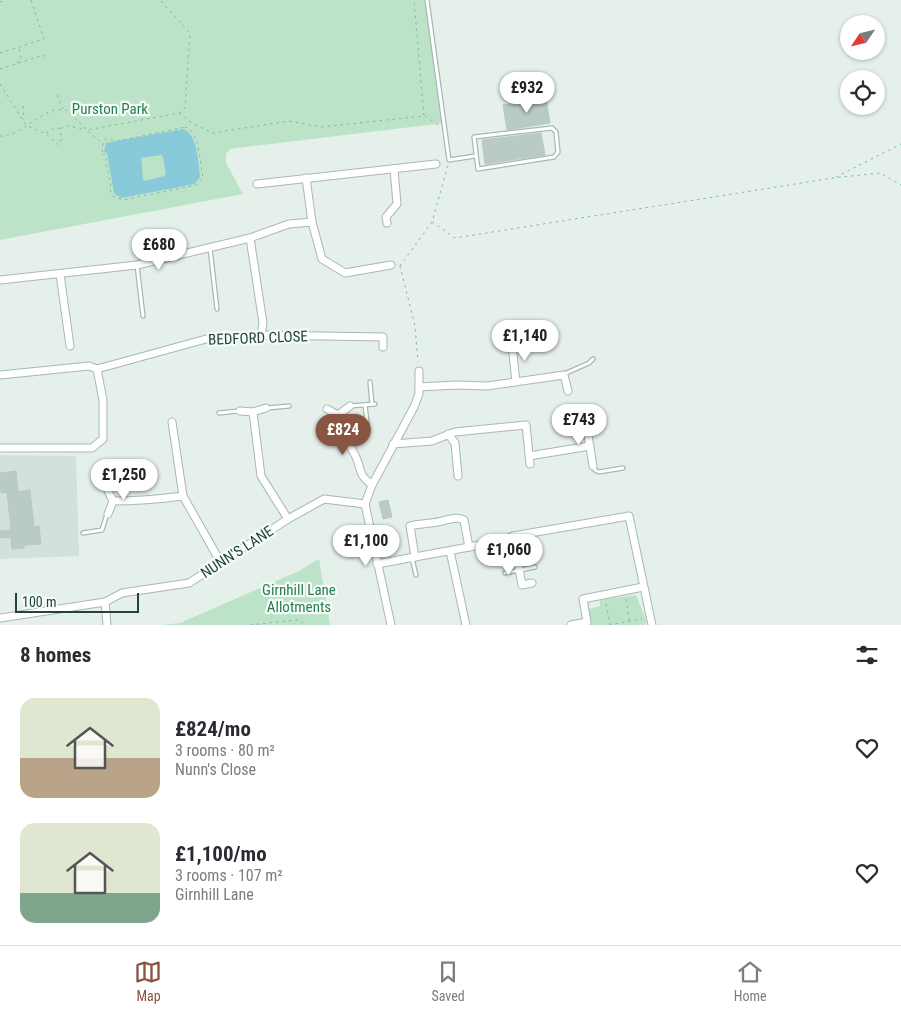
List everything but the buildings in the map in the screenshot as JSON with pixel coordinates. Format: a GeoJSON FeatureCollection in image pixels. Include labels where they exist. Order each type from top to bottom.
{"type":"FeatureCollection","features":[{"type":"Feature","properties":{"kind":"street"},"geometry":{"type":"LineString","coordinates":[[257,184],[436,164]]}},
{"type":"Feature","properties":{"kind":"street"},"geometry":{"type":"LineString","coordinates":[[387,223],[386,217],[397,204],[394,169]]}},
{"type":"Feature","properties":{"kind":"street"},"geometry":{"type":"LineString","coordinates":[[306,178],[312,222],[322,259],[345,273],[391,265]]}},
{"type":"Feature","properties":{"kind":"street"},"geometry":{"type":"LineString","coordinates":[[0,280],[137,265],[250,238],[289,224],[312,222]]}},
{"type":"Feature","properties":{"kind":"street"},"geometry":{"type":"LineString","coordinates":[[250,238],[263,322],[261,335]]}},
{"type":"Feature","properties":{"kind":"street"},"geometry":{"type":"LineString","coordinates":[[60,274],[70,346]]}},
{"type":"Feature","properties":{"kind":"street","name":"BEDFORD CLOSE"},"geometry":{"type":"LineString","coordinates":[[0,375],[89,366],[97,370],[206,339],[261,335],[383,337],[383,347]]}},
{"type":"Feature","properties":{"kind":"street"},"geometry":{"type":"LineString","coordinates":[[512,345],[516,382]]}},
{"type":"Feature","properties":{"kind":"street"},"geometry":{"type":"LineString","coordinates":[[0,448],[92,448],[103,439],[103,400],[97,370]]}},
{"type":"Feature","properties":{"kind":"street"},"geometry":{"type":"LineString","coordinates":[[391,625],[365,504],[372,485],[414,407],[419,394],[419,371]]}},
{"type":"Feature","properties":{"kind":"street"},"geometry":{"type":"LineString","coordinates":[[419,387],[487,386],[564,375],[568,390]]}},
{"type":"Feature","properties":{"kind":"street"},"geometry":{"type":"LineString","coordinates":[[338,415],[350,406]]}},
{"type":"Feature","properties":{"kind":"street"},"geometry":{"type":"LineString","coordinates":[[240,411],[253,412],[266,408]]}},
{"type":"Feature","properties":{"kind":"street"},"geometry":{"type":"LineString","coordinates":[[327,409],[338,415]]}},
{"type":"Feature","properties":{"kind":"street"},"geometry":{"type":"LineString","coordinates":[[253,412],[261,476],[288,520]]}},
{"type":"Feature","properties":{"kind":"street"},"geometry":{"type":"LineString","coordinates":[[338,415],[342,436],[355,455],[361,476],[372,485]]}},
{"type":"Feature","properties":{"kind":"street"},"geometry":{"type":"LineString","coordinates":[[172,422],[183,496],[222,563]]}},
{"type":"Feature","properties":{"kind":"street"},"geometry":{"type":"LineString","coordinates":[[586,423],[593,466]]}},
{"type":"Feature","properties":{"kind":"street"},"geometry":{"type":"LineString","coordinates":[[393,444],[432,441],[455,432],[526,425],[530,460],[590,446]]}},
{"type":"Feature","properties":{"kind":"street"},"geometry":{"type":"LineString","coordinates":[[448,434],[455,443],[458,476]]}},
{"type":"Feature","properties":{"kind":"street"},"geometry":{"type":"LineString","coordinates":[[107,489],[113,501],[108,514]]}},
{"type":"Feature","properties":{"kind":"street"},"geometry":{"type":"LineString","coordinates":[[113,501],[150,500],[183,496]]}},
{"type":"Feature","properties":{"kind":"street","name":"NUNN'S LANE"},"geometry":{"type":"LineString","coordinates":[[0,618],[105,602],[122,592],[189,583],[324,499],[365,504]]}},
{"type":"Feature","properties":{"kind":"street"},"geometry":{"type":"LineString","coordinates":[[377,564],[506,540],[512,536],[629,516],[652,625]]}},
{"type":"Feature","properties":{"kind":"street"},"geometry":{"type":"LineString","coordinates":[[414,557],[410,526],[424,522],[430,524],[459,518],[464,520],[469,547]]}},
{"type":"Feature","properties":{"kind":"street"},"geometry":{"type":"LineString","coordinates":[[512,536],[522,585],[532,583]]}},
{"type":"Feature","properties":{"kind":"street"},"geometry":{"type":"LineString","coordinates":[[450,551],[466,625]]}},
{"type":"Feature","properties":{"kind":"street"},"geometry":{"type":"LineString","coordinates":[[571,625],[587,622],[582,599],[643,587]]}},
{"type":"Feature","properties":{"kind":"street"},"geometry":{"type":"LineString","coordinates":[[105,602],[107,625]]}},
{"type":"Feature","properties":{"kind":"street"},"geometry":{"type":"LineString","coordinates":[[14,617],[15,625]]}},
{"type":"Feature","properties":{"kind":"lane"},"geometry":{"type":"LineString","coordinates":[[427,0],[449,160],[475,156]]}},
{"type":"Feature","properties":{"kind":"lane"},"geometry":{"type":"LineString","coordinates":[[552,128],[556,132],[558,152],[554,157],[548,159],[478,169],[475,156],[474,138],[552,128]]}},
{"type":"Feature","properties":{"kind":"lane"},"geometry":{"type":"LineString","coordinates":[[210,247],[217,309]]}},
{"type":"Feature","properties":{"kind":"lane"},"geometry":{"type":"LineString","coordinates":[[137,265],[143,316]]}},
{"type":"Feature","properties":{"kind":"lane"},"geometry":{"type":"LineString","coordinates":[[564,375],[589,364],[594,359]]}},
{"type":"Feature","properties":{"kind":"lane"},"geometry":{"type":"LineString","coordinates":[[350,406],[374,404],[370,382]]}},
{"type":"Feature","properties":{"kind":"lane"},"geometry":{"type":"LineString","coordinates":[[365,405],[368,430]]}},
{"type":"Feature","properties":{"kind":"lane"},"geometry":{"type":"LineString","coordinates":[[266,408],[289,406]]}},
{"type":"Feature","properties":{"kind":"lane"},"geometry":{"type":"LineString","coordinates":[[219,414],[240,411]]}},
{"type":"Feature","properties":{"kind":"lane"},"geometry":{"type":"LineString","coordinates":[[593,466],[599,472],[623,468]]}},
{"type":"Feature","properties":{"kind":"lane"},"geometry":{"type":"LineString","coordinates":[[82,533],[102,530],[108,514]]}},
{"type":"Feature","properties":{"kind":"lane"},"geometry":{"type":"LineString","coordinates":[[414,557],[416,575]]}},
{"type":"Feature","properties":{"kind":"lane"},"geometry":{"type":"LineString","coordinates":[[505,573],[535,567]]}},
{"type":"Feature","properties":{"kind":"path"},"geometry":{"type":"LineString","coordinates":[[0,2],[6,0]]}},
{"type":"Feature","properties":{"kind":"path"},"geometry":{"type":"LineString","coordinates":[[0,53],[44,39],[31,0]]}},
{"type":"Feature","properties":{"kind":"path"},"geometry":{"type":"LineString","coordinates":[[46,134],[52,129],[67,126],[87,130],[179,112],[185,108],[190,33],[160,0]]}},
{"type":"Feature","properties":{"kind":"path"},"geometry":{"type":"LineString","coordinates":[[414,0],[424,116]]}},
{"type":"Feature","properties":{"kind":"path"},"geometry":{"type":"LineString","coordinates":[[17,63],[21,58],[18,47]]}},
{"type":"Feature","properties":{"kind":"path"},"geometry":{"type":"LineString","coordinates":[[0,69],[44,55],[46,60]]}},
{"type":"Feature","properties":{"kind":"path"},"geometry":{"type":"LineString","coordinates":[[0,84],[26,125],[46,134],[59,145],[61,128]]}},
{"type":"Feature","properties":{"kind":"path"},"geometry":{"type":"LineString","coordinates":[[57,95],[63,110]]}},
{"type":"Feature","properties":{"kind":"path"},"geometry":{"type":"LineString","coordinates":[[23,106],[24,122]]}},
{"type":"Feature","properties":{"kind":"path"},"geometry":{"type":"LineString","coordinates":[[0,136],[5,136],[55,110],[66,110],[102,143],[102,154],[104,154],[112,188],[110,190],[113,196],[123,200],[197,185],[202,178],[196,136],[188,128],[185,127],[118,141],[104,139],[102,143]]}},
{"type":"Feature","properties":{"kind":"path"},"geometry":{"type":"LineString","coordinates":[[179,112],[194,124],[212,133],[288,122],[321,127],[424,116],[445,128]]}},
{"type":"Feature","properties":{"kind":"path"},"geometry":{"type":"LineString","coordinates":[[833,178],[901,144]]}},
{"type":"Feature","properties":{"kind":"path"},"geometry":{"type":"LineString","coordinates":[[419,371],[415,326],[400,266],[432,222],[449,160]]}},
{"type":"Feature","properties":{"kind":"path"},"geometry":{"type":"LineString","coordinates":[[432,222],[455,238],[880,172],[901,185]]}},
{"type":"Feature","properties":{"kind":"path"},"geometry":{"type":"LineString","coordinates":[[626,596],[630,625]]}},
{"type":"Feature","properties":{"kind":"path"},"geometry":{"type":"LineString","coordinates":[[606,599],[609,625],[646,618]]}},
{"type":"Feature","properties":{"kind":"path"},"geometry":{"type":"LineString","coordinates":[[250,625],[298,620],[304,625]]}},
{"type":"Feature","properties":{"kind":"shaded area"},"geometry":{"type":"Polygon","coordinates":[[[0,455],[76,456],[79,556],[0,559],[0,455]]]}},
{"type":"Feature","properties":{"kind":"green space","name":"Purston Park"},"geometry":{"type":"Polygon","coordinates":[[[0,0],[427,0],[444,123],[230,149],[226,154],[226,163],[243,194],[0,240],[0,0]]]}},
{"type":"Feature","properties":{"kind":"green space","name":"Girnhill Lane Allotments"},"geometry":{"type":"Polygon","coordinates":[[[319,559],[330,625],[160,625],[180,623],[297,572],[319,559]]]}},
{"type":"Feature","properties":{"kind":"green space"},"geometry":{"type":"Polygon","coordinates":[[[636,595],[647,622],[644,625],[583,625],[591,623],[589,609],[600,606],[600,600],[636,595]]]}},
{"type":"Feature","properties":{"kind":"water"},"geometry":{"type":"Polygon","coordinates":[[[183,129],[192,137],[198,157],[200,177],[195,184],[121,198],[114,193],[107,153],[104,152],[106,143],[183,129]],[[163,156],[141,158],[143,179],[145,181],[166,174],[163,156]]]}}]}
